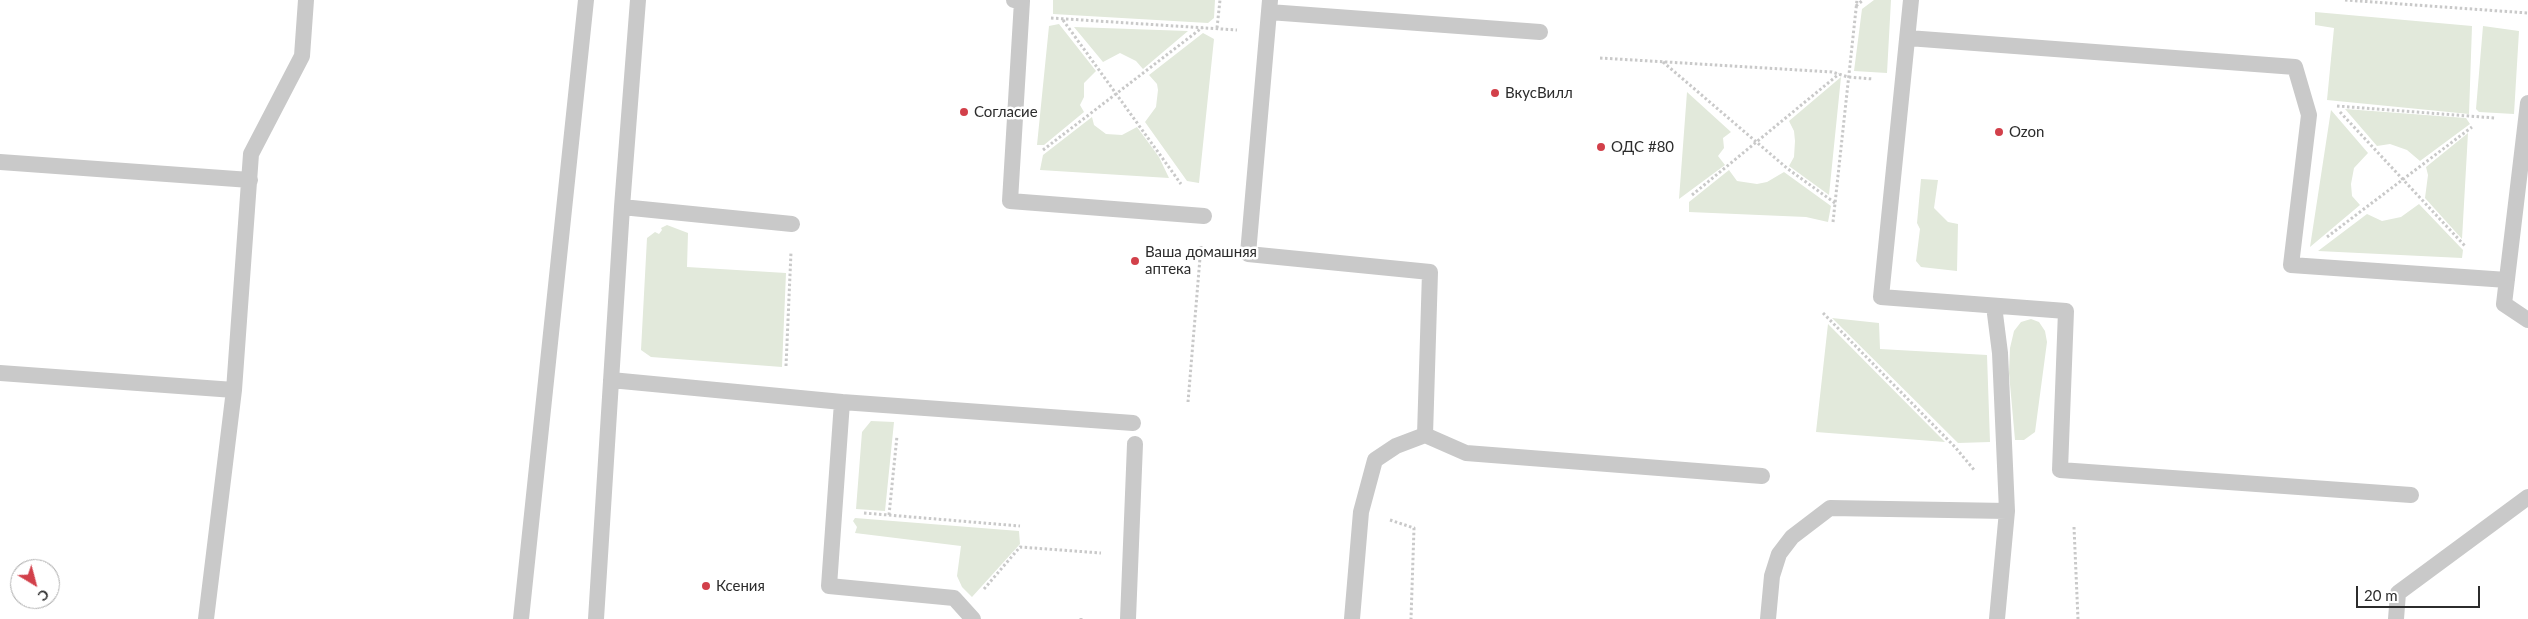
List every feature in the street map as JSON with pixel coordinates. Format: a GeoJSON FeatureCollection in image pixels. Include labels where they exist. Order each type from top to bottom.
{"type":"FeatureCollection","features":[{"type":"Feature","properties":{"kind":"lane"},"geometry":{"type":"LineString","coordinates":[[206,619],[234,390],[251,154],[302,56],[306,0]]}},
{"type":"Feature","properties":{"kind":"lane"},"geometry":{"type":"LineString","coordinates":[[521,619],[586,0]]}},
{"type":"Feature","properties":{"kind":"lane"},"geometry":{"type":"LineString","coordinates":[[596,619],[622,207],[638,0]]}},
{"type":"Feature","properties":{"kind":"lane"},"geometry":{"type":"LineString","coordinates":[[1014,0],[1022,1],[1010,201],[1204,216]]}},
{"type":"Feature","properties":{"kind":"lane"},"geometry":{"type":"LineString","coordinates":[[1911,0],[1881,297],[2066,311],[2060,470],[2410,495]]}},
{"type":"Feature","properties":{"kind":"lane"},"geometry":{"type":"LineString","coordinates":[[1425,435],[1430,272],[1248,254],[1270,6],[1540,32]]}},
{"type":"Feature","properties":{"kind":"lane"},"geometry":{"type":"LineString","coordinates":[[1908,38],[2294,67],[2309,115],[2292,265],[2507,280]]}},
{"type":"Feature","properties":{"kind":"lane"},"geometry":{"type":"LineString","coordinates":[[2528,103],[2504,304],[2528,320]]}},
{"type":"Feature","properties":{"kind":"lane"},"geometry":{"type":"LineString","coordinates":[[0,162],[250,180]]}},
{"type":"Feature","properties":{"kind":"lane"},"geometry":{"type":"LineString","coordinates":[[622,207],[792,224]]}},
{"type":"Feature","properties":{"kind":"lane"},"geometry":{"type":"LineString","coordinates":[[1994,306],[2000,353],[2007,511],[1997,619]]}},
{"type":"Feature","properties":{"kind":"lane"},"geometry":{"type":"LineString","coordinates":[[0,373],[234,390]]}},
{"type":"Feature","properties":{"kind":"lane"},"geometry":{"type":"LineString","coordinates":[[611,380],[842,402],[1133,423]]}},
{"type":"Feature","properties":{"kind":"lane"},"geometry":{"type":"LineString","coordinates":[[842,402],[829,586],[954,598],[973,619]]}},
{"type":"Feature","properties":{"kind":"lane"},"geometry":{"type":"LineString","coordinates":[[1352,619],[1360,512],[1375,460],[1396,446],[1425,435],[1466,453],[1762,476]]}},
{"type":"Feature","properties":{"kind":"lane"},"geometry":{"type":"LineString","coordinates":[[1128,619],[1135,444]]}},
{"type":"Feature","properties":{"kind":"lane"},"geometry":{"type":"LineString","coordinates":[[2396,619],[2398,593],[2528,497]]}},
{"type":"Feature","properties":{"kind":"lane"},"geometry":{"type":"LineString","coordinates":[[1768,619],[1772,576],[1778,554],[1792,537],[1830,508],[2007,511]]}},
{"type":"Feature","properties":{"kind":"path"},"geometry":{"type":"LineString","coordinates":[[1217,28],[1220,0]]}},
{"type":"Feature","properties":{"kind":"path"},"geometry":{"type":"LineString","coordinates":[[1833,222],[1857,0]]}},
{"type":"Feature","properties":{"kind":"path"},"geometry":{"type":"LineString","coordinates":[[1856,6],[1863,0]]}},
{"type":"Feature","properties":{"kind":"path"},"geometry":{"type":"LineString","coordinates":[[2345,0],[2528,13]]}},
{"type":"Feature","properties":{"kind":"path"},"geometry":{"type":"LineString","coordinates":[[1043,16],[1063,20],[1204,27],[1243,31]]}},
{"type":"Feature","properties":{"kind":"path"},"geometry":{"type":"LineString","coordinates":[[1063,20],[1204,216],[1188,402]]}},
{"type":"Feature","properties":{"kind":"path"},"geometry":{"type":"LineString","coordinates":[[1040,153],[1204,27]]}},
{"type":"Feature","properties":{"kind":"path"},"geometry":{"type":"LineString","coordinates":[[1600,58],[1840,74],[1848,77],[1903,81]]}},
{"type":"Feature","properties":{"kind":"path"},"geometry":{"type":"LineString","coordinates":[[1663,62],[1757,142],[1835,203]]}},
{"type":"Feature","properties":{"kind":"path"},"geometry":{"type":"LineString","coordinates":[[1692,195],[1840,74]]}},
{"type":"Feature","properties":{"kind":"path"},"geometry":{"type":"LineString","coordinates":[[2466,247],[2334,106],[2526,122]]}},
{"type":"Feature","properties":{"kind":"path"},"geometry":{"type":"LineString","coordinates":[[2292,265],[2472,127]]}},
{"type":"Feature","properties":{"kind":"path"},"geometry":{"type":"LineString","coordinates":[[786,376],[792,224]]}},
{"type":"Feature","properties":{"kind":"path"},"geometry":{"type":"LineString","coordinates":[[1823,313],[1954,447],[2007,511]]}},
{"type":"Feature","properties":{"kind":"path"},"geometry":{"type":"LineString","coordinates":[[889,515],[897,429]]}},
{"type":"Feature","properties":{"kind":"path"},"geometry":{"type":"LineString","coordinates":[[834,511],[1020,526]]}},
{"type":"Feature","properties":{"kind":"path"},"geometry":{"type":"LineString","coordinates":[[1360,512],[1414,528],[1411,619]]}},
{"type":"Feature","properties":{"kind":"path"},"geometry":{"type":"LineString","coordinates":[[2074,528],[2078,619]]}},
{"type":"Feature","properties":{"kind":"path"},"geometry":{"type":"LineString","coordinates":[[981,592],[1020,547],[1132,555]]}},
{"type":"Feature","properties":{"kind":"shaded area"},"geometry":{"type":"Polygon","coordinates":[[[1053,0],[1215,0],[1214,18],[1208,23],[1053,14],[1053,0]]]}},
{"type":"Feature","properties":{"kind":"shaded area"},"geometry":{"type":"Polygon","coordinates":[[[1874,0],[1891,0],[1887,73],[1854,71],[1862,9],[1874,0]]]}},
{"type":"Feature","properties":{"kind":"shaded area"},"geometry":{"type":"Polygon","coordinates":[[[2315,12],[2472,26],[2469,114],[2327,100],[2334,28],[2315,25],[2315,12]]]}},
{"type":"Feature","properties":{"kind":"shaded area"},"geometry":{"type":"Polygon","coordinates":[[[1059,24],[1096,71],[1084,83],[1084,97],[1080,105],[1084,112],[1044,145],[1037,145],[1049,26],[1059,24]]]}},
{"type":"Feature","properties":{"kind":"shaded area"},"geometry":{"type":"Polygon","coordinates":[[[2483,26],[2519,31],[2514,114],[2479,112],[2476,109],[2483,26]]]}},
{"type":"Feature","properties":{"kind":"shaded area"},"geometry":{"type":"Polygon","coordinates":[[[1074,27],[1188,31],[1143,69],[1136,61],[1120,53],[1103,62],[1074,27]]]}},
{"type":"Feature","properties":{"kind":"shaded area"},"geometry":{"type":"Polygon","coordinates":[[[1203,33],[1214,39],[1199,183],[1187,181],[1145,122],[1156,107],[1158,90],[1157,84],[1149,75],[1203,33]]]}},
{"type":"Feature","properties":{"kind":"shaded area"},"geometry":{"type":"Polygon","coordinates":[[[1841,77],[1829,195],[1789,166],[1794,157],[1795,141],[1794,131],[1789,121],[1841,77]]]}},
{"type":"Feature","properties":{"kind":"shaded area"},"geometry":{"type":"Polygon","coordinates":[[[1687,92],[1731,132],[1723,138],[1724,148],[1718,156],[1725,165],[1679,199],[1687,92]]]}},
{"type":"Feature","properties":{"kind":"shaded area"},"geometry":{"type":"Polygon","coordinates":[[[2345,109],[2466,118],[2470,124],[2420,161],[2407,150],[2390,144],[2377,146],[2345,109]]]}},
{"type":"Feature","properties":{"kind":"shaded area"},"geometry":{"type":"Polygon","coordinates":[[[2331,110],[2368,153],[2354,168],[2351,184],[2352,196],[2360,205],[2310,247],[2331,110]]]}},
{"type":"Feature","properties":{"kind":"shaded area"},"geometry":{"type":"Polygon","coordinates":[[[1092,117],[1094,125],[1106,134],[1122,135],[1137,127],[1159,157],[1169,178],[1040,170],[1043,155],[1092,117]]]}},
{"type":"Feature","properties":{"kind":"shaded area"},"geometry":{"type":"Polygon","coordinates":[[[2468,133],[2462,239],[2425,198],[2428,175],[2426,167],[2468,133]]]}},
{"type":"Feature","properties":{"kind":"shaded area"},"geometry":{"type":"Polygon","coordinates":[[[1729,170],[1737,181],[1757,184],[1767,182],[1784,172],[1831,206],[1828,222],[1806,217],[1689,212],[1689,202],[1729,170]]]}},
{"type":"Feature","properties":{"kind":"shaded area"},"geometry":{"type":"Polygon","coordinates":[[[1921,179],[1938,180],[1934,208],[1948,222],[1958,224],[1957,271],[1921,267],[1916,261],[1920,229],[1917,223],[1921,179]]]}},
{"type":"Feature","properties":{"kind":"shaded area"},"geometry":{"type":"Polygon","coordinates":[[[2419,204],[2463,250],[2462,258],[2318,251],[2367,214],[2382,221],[2401,217],[2419,204]]]}},
{"type":"Feature","properties":{"kind":"shaded area"},"geometry":{"type":"Polygon","coordinates":[[[667,225],[688,233],[687,267],[786,273],[782,367],[651,357],[641,350],[647,238],[655,232],[659,234],[662,230],[661,228],[667,225]]]}},
{"type":"Feature","properties":{"kind":"shaded area"},"geometry":{"type":"Polygon","coordinates":[[[1832,318],[1879,323],[1880,349],[1987,355],[1990,442],[1958,443],[1832,318]]]}},
{"type":"Feature","properties":{"kind":"shaded area"},"geometry":{"type":"Polygon","coordinates":[[[2031,319],[2039,322],[2045,331],[2047,342],[2035,432],[2024,440],[2015,440],[2009,373],[2010,348],[2014,331],[2021,322],[2031,319]]]}},
{"type":"Feature","properties":{"kind":"shaded area"},"geometry":{"type":"Polygon","coordinates":[[[1828,324],[1945,442],[1816,432],[1828,324]]]}},
{"type":"Feature","properties":{"kind":"shaded area"},"geometry":{"type":"Polygon","coordinates":[[[871,421],[894,422],[885,511],[856,509],[862,432],[871,421]]]}},
{"type":"Feature","properties":{"kind":"shaded area"},"geometry":{"type":"Polygon","coordinates":[[[855,518],[1019,531],[1020,544],[972,597],[962,587],[957,576],[961,546],[855,533],[857,527],[853,521],[855,518]]]}},
{"type":"Feature","properties":{"kind":"place","name":"ВкусВилл"},"geometry":{"type":"Point","coordinates":[1495,93]}},
{"type":"Feature","properties":{"kind":"place","name":"Согласие"},"geometry":{"type":"Point","coordinates":[964,112]}},
{"type":"Feature","properties":{"kind":"place","name":"Ozon"},"geometry":{"type":"Point","coordinates":[1999,132]}},
{"type":"Feature","properties":{"kind":"place","name":"ОДС #80"},"geometry":{"type":"Point","coordinates":[1601,147]}},
{"type":"Feature","properties":{"kind":"place","name":"Ваша домашняя аптека"},"geometry":{"type":"Point","coordinates":[1135,261]}},
{"type":"Feature","properties":{"kind":"place","name":"Ксения"},"geometry":{"type":"Point","coordinates":[706,586]}}]}
